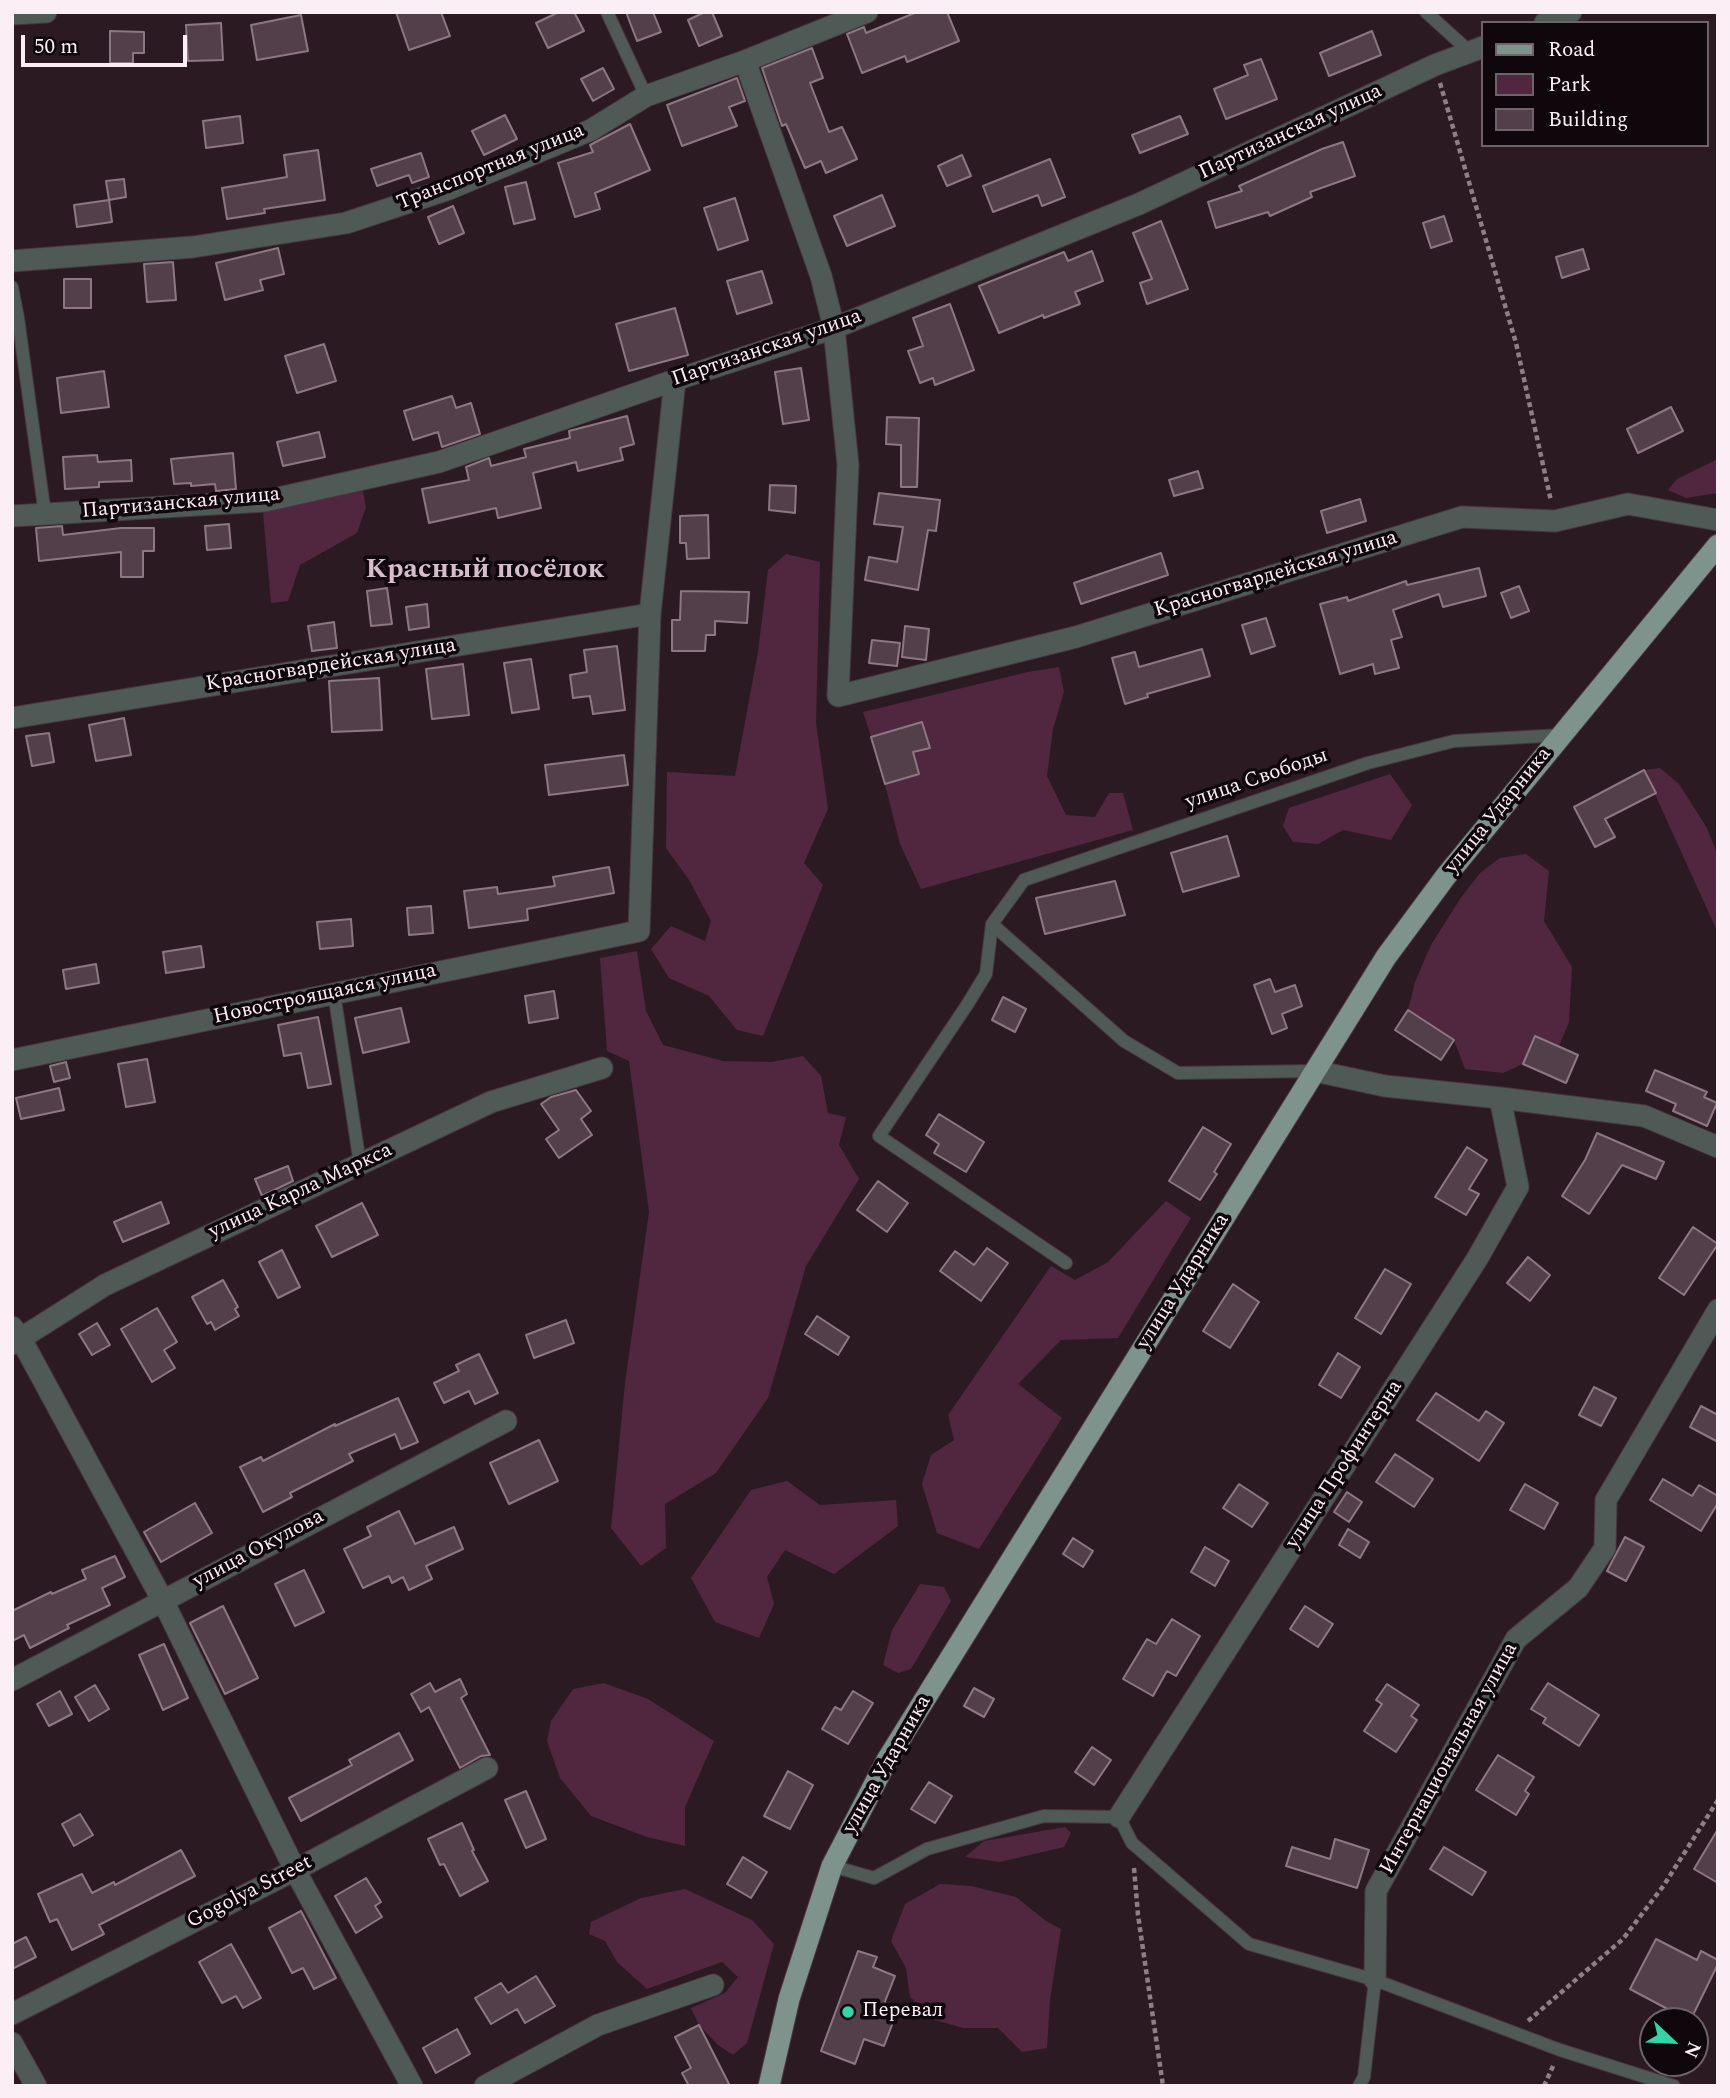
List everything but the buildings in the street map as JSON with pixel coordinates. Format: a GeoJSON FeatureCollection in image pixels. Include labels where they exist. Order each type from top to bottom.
{"type":"FeatureCollection","features":[{"type":"Feature","properties":{"kind":"main road","name":"улица Ударника"},"geometry":{"type":"LineString","coordinates":[[769,2086],[789,1999],[832,1866],[887,1760],[1386,957],[1446,876],[1718,545]]}},
{"type":"Feature","properties":{"kind":"street"},"geometry":{"type":"LineString","coordinates":[[12,14],[46,12]]}},
{"type":"Feature","properties":{"kind":"street","name":"Транспортная улица"},"geometry":{"type":"LineString","coordinates":[[12,261],[193,247],[346,223],[449,190],[591,130],[646,96],[745,61],[866,12]]}},
{"type":"Feature","properties":{"kind":"street"},"geometry":{"type":"LineString","coordinates":[[1550,21],[1571,12]]}},
{"type":"Feature","properties":{"kind":"street","name":"Партизанская улица"},"geometry":{"type":"LineString","coordinates":[[12,516],[265,501],[439,462],[834,328],[1139,204],[1435,65],[1477,50]]}},
{"type":"Feature","properties":{"kind":"street"},"geometry":{"type":"LineString","coordinates":[[745,61],[821,275],[834,328]]}},
{"type":"Feature","properties":{"kind":"street","name":"Красногвардейская улица"},"geometry":{"type":"LineString","coordinates":[[834,328],[848,465],[838,696],[1076,637],[1462,517],[1555,520],[1628,503],[1718,520]]}},
{"type":"Feature","properties":{"kind":"street"},"geometry":{"type":"LineString","coordinates":[[650,614],[675,380]]}},
{"type":"Feature","properties":{"kind":"street","name":"Красногвардейская улица"},"geometry":{"type":"LineString","coordinates":[[12,718],[650,614]]}},
{"type":"Feature","properties":{"kind":"street","name":"Новостроящаяся улица"},"geometry":{"type":"LineString","coordinates":[[12,1060],[639,930],[650,614]]}},
{"type":"Feature","properties":{"kind":"street","name":"улица Карла Маркса"},"geometry":{"type":"LineString","coordinates":[[15,1337],[105,1286],[491,1102],[602,1068]]}},
{"type":"Feature","properties":{"kind":"street"},"geometry":{"type":"LineString","coordinates":[[1315,1071],[1385,1086],[1644,1116],[1718,1147]]}},
{"type":"Feature","properties":{"kind":"street","name":"улица Профинтерна"},"geometry":{"type":"LineString","coordinates":[[1119,1817],[1477,1259],[1518,1187],[1500,1098]]}},
{"type":"Feature","properties":{"kind":"street","name":"Интернациональная улица"},"geometry":{"type":"LineString","coordinates":[[1374,1980],[1376,1891],[1516,1639],[1578,1588],[1605,1548],[1606,1500],[1718,1310]]}},
{"type":"Feature","properties":{"kind":"street"},"geometry":{"type":"LineString","coordinates":[[15,1337],[163,1601],[295,1870],[412,2086]]}},
{"type":"Feature","properties":{"kind":"street","name":"улица Окулова"},"geometry":{"type":"LineString","coordinates":[[12,1679],[506,1421]]}},
{"type":"Feature","properties":{"kind":"street","name":"Gogolya Street"},"geometry":{"type":"LineString","coordinates":[[12,2014],[295,1870],[487,1768]]}},
{"type":"Feature","properties":{"kind":"street"},"geometry":{"type":"LineString","coordinates":[[485,2086],[598,2025],[713,1984]]}},
{"type":"Feature","properties":{"kind":"street"},"geometry":{"type":"LineString","coordinates":[[12,2043],[36,2086]]}},
{"type":"Feature","properties":{"kind":"lane"},"geometry":{"type":"LineString","coordinates":[[607,12],[646,96]]}},
{"type":"Feature","properties":{"kind":"lane"},"geometry":{"type":"LineString","coordinates":[[1426,12],[1477,50]]}},
{"type":"Feature","properties":{"kind":"lane"},"geometry":{"type":"LineString","coordinates":[[12,287],[45,514]]}},
{"type":"Feature","properties":{"kind":"lane","name":"улица Свободы"},"geometry":{"type":"LineString","coordinates":[[1066,1263],[879,1136],[986,974],[992,924],[1024,880],[1368,763],[1454,741],[1562,735]]}},
{"type":"Feature","properties":{"kind":"lane"},"geometry":{"type":"LineString","coordinates":[[992,924],[1124,1041],[1178,1073],[1315,1071]]}},
{"type":"Feature","properties":{"kind":"lane"},"geometry":{"type":"LineString","coordinates":[[334,993],[360,1164]]}},
{"type":"Feature","properties":{"kind":"lane"},"geometry":{"type":"LineString","coordinates":[[832,1866],[874,1878],[927,1849],[1044,1816],[1119,1817],[1132,1843],[1249,1944],[1374,1980],[1560,2050],[1674,2086]]}},
{"type":"Feature","properties":{"kind":"lane"},"geometry":{"type":"LineString","coordinates":[[1359,2086],[1364,2077],[1374,1980]]}},
{"type":"Feature","properties":{"kind":"path"},"geometry":{"type":"LineString","coordinates":[[1435,65],[1516,343],[1555,520]]}},
{"type":"Feature","properties":{"kind":"path"},"geometry":{"type":"LineString","coordinates":[[1514,2032],[1623,1939],[1664,1885],[1718,1800]]}},
{"type":"Feature","properties":{"kind":"path"},"geometry":{"type":"LineString","coordinates":[[1132,1843],[1138,1915],[1163,2086]]}},
{"type":"Feature","properties":{"kind":"green space"},"geometry":{"type":"Polygon","coordinates":[[[1718,459],[1718,493],[1686,498],[1668,490],[1677,479],[1718,459]]]}},
{"type":"Feature","properties":{"kind":"green space"},"geometry":{"type":"Polygon","coordinates":[[[362,486],[366,507],[357,533],[300,565],[288,601],[271,603],[263,513],[362,486]]]}},
{"type":"Feature","properties":{"kind":"green space"},"geometry":{"type":"Polygon","coordinates":[[[786,554],[820,562],[816,723],[828,809],[804,863],[823,885],[763,1036],[737,1030],[709,996],[669,978],[651,949],[671,926],[705,941],[711,921],[689,880],[666,848],[667,772],[735,776],[758,652],[768,570],[786,554]]]}},
{"type":"Feature","properties":{"kind":"green space"},"geometry":{"type":"Polygon","coordinates":[[[1059,667],[1064,692],[1053,729],[1047,776],[1066,815],[1095,817],[1109,793],[1123,793],[1133,830],[921,889],[900,844],[885,784],[919,774],[913,752],[930,747],[922,722],[871,737],[863,712],[1059,667]]]}},
{"type":"Feature","properties":{"kind":"green space"},"geometry":{"type":"Polygon","coordinates":[[[1660,768],[1679,784],[1707,828],[1718,856],[1718,933],[1644,770],[1660,768]]]}},
{"type":"Feature","properties":{"kind":"green space"},"geometry":{"type":"Polygon","coordinates":[[[1390,774],[1412,805],[1391,840],[1343,830],[1318,844],[1293,842],[1283,826],[1289,808],[1390,774]]]}},
{"type":"Feature","properties":{"kind":"green space"},"geometry":{"type":"Polygon","coordinates":[[[1526,854],[1549,871],[1544,921],[1572,967],[1569,1022],[1559,1046],[1536,1036],[1523,1064],[1503,1073],[1465,1069],[1454,1040],[1408,1010],[1415,982],[1431,945],[1480,873],[1500,858],[1526,854]]]}},
{"type":"Feature","properties":{"kind":"green space"},"geometry":{"type":"Polygon","coordinates":[[[637,951],[646,1011],[663,1045],[723,1061],[772,1062],[803,1056],[821,1076],[828,1113],[846,1117],[839,1145],[859,1179],[806,1266],[768,1398],[716,1473],[665,1504],[666,1548],[641,1566],[611,1528],[625,1383],[649,1212],[629,1061],[607,1051],[600,958],[637,951]]]}},
{"type":"Feature","properties":{"kind":"green space"},"geometry":{"type":"Polygon","coordinates":[[[1166,1201],[1191,1218],[1118,1338],[1061,1340],[1018,1384],[1062,1418],[979,1549],[937,1533],[922,1484],[931,1455],[954,1440],[948,1415],[1051,1266],[1075,1280],[1108,1262],[1166,1201]]]}},
{"type":"Feature","properties":{"kind":"green space"},"geometry":{"type":"Polygon","coordinates":[[[787,1481],[820,1505],[896,1500],[898,1526],[834,1574],[785,1550],[767,1577],[774,1604],[759,1638],[715,1622],[691,1578],[751,1490],[787,1481]]]}},
{"type":"Feature","properties":{"kind":"green space"},"geometry":{"type":"Polygon","coordinates":[[[920,1584],[944,1587],[951,1601],[911,1669],[898,1673],[883,1665],[892,1630],[920,1584]]]}},
{"type":"Feature","properties":{"kind":"green space"},"geometry":{"type":"Polygon","coordinates":[[[604,1683],[648,1699],[714,1741],[685,1807],[685,1846],[647,1837],[591,1816],[560,1778],[547,1741],[551,1721],[573,1689],[604,1683]]]}},
{"type":"Feature","properties":{"kind":"green space"},"geometry":{"type":"Polygon","coordinates":[[[1065,1827],[1071,1833],[1064,1847],[1000,1862],[965,1857],[984,1841],[1065,1827]]]}},
{"type":"Feature","properties":{"kind":"green space"},"geometry":{"type":"Polygon","coordinates":[[[940,1884],[971,1886],[1016,1897],[1046,1921],[1061,1929],[1050,2000],[1047,2048],[1022,2052],[998,2028],[963,2028],[935,2020],[910,1997],[906,1968],[891,1941],[905,1904],[940,1884]]]}},
{"type":"Feature","properties":{"kind":"green space"},"geometry":{"type":"Polygon","coordinates":[[[685,1889],[752,1920],[774,1944],[747,2043],[733,2055],[718,2045],[699,2025],[691,2008],[725,1993],[738,1977],[722,1962],[647,1989],[617,1962],[605,1941],[589,1934],[591,1922],[641,1898],[685,1889]]]}},
{"type":"Feature","properties":{"kind":"place","name":"Перевал"},"geometry":{"type":"Point","coordinates":[848,2012]}},
{"type":"Feature","properties":{"kind":"district","name":"Красный посёлок"},"geometry":{"type":"Point","coordinates":[485,572]}}]}
